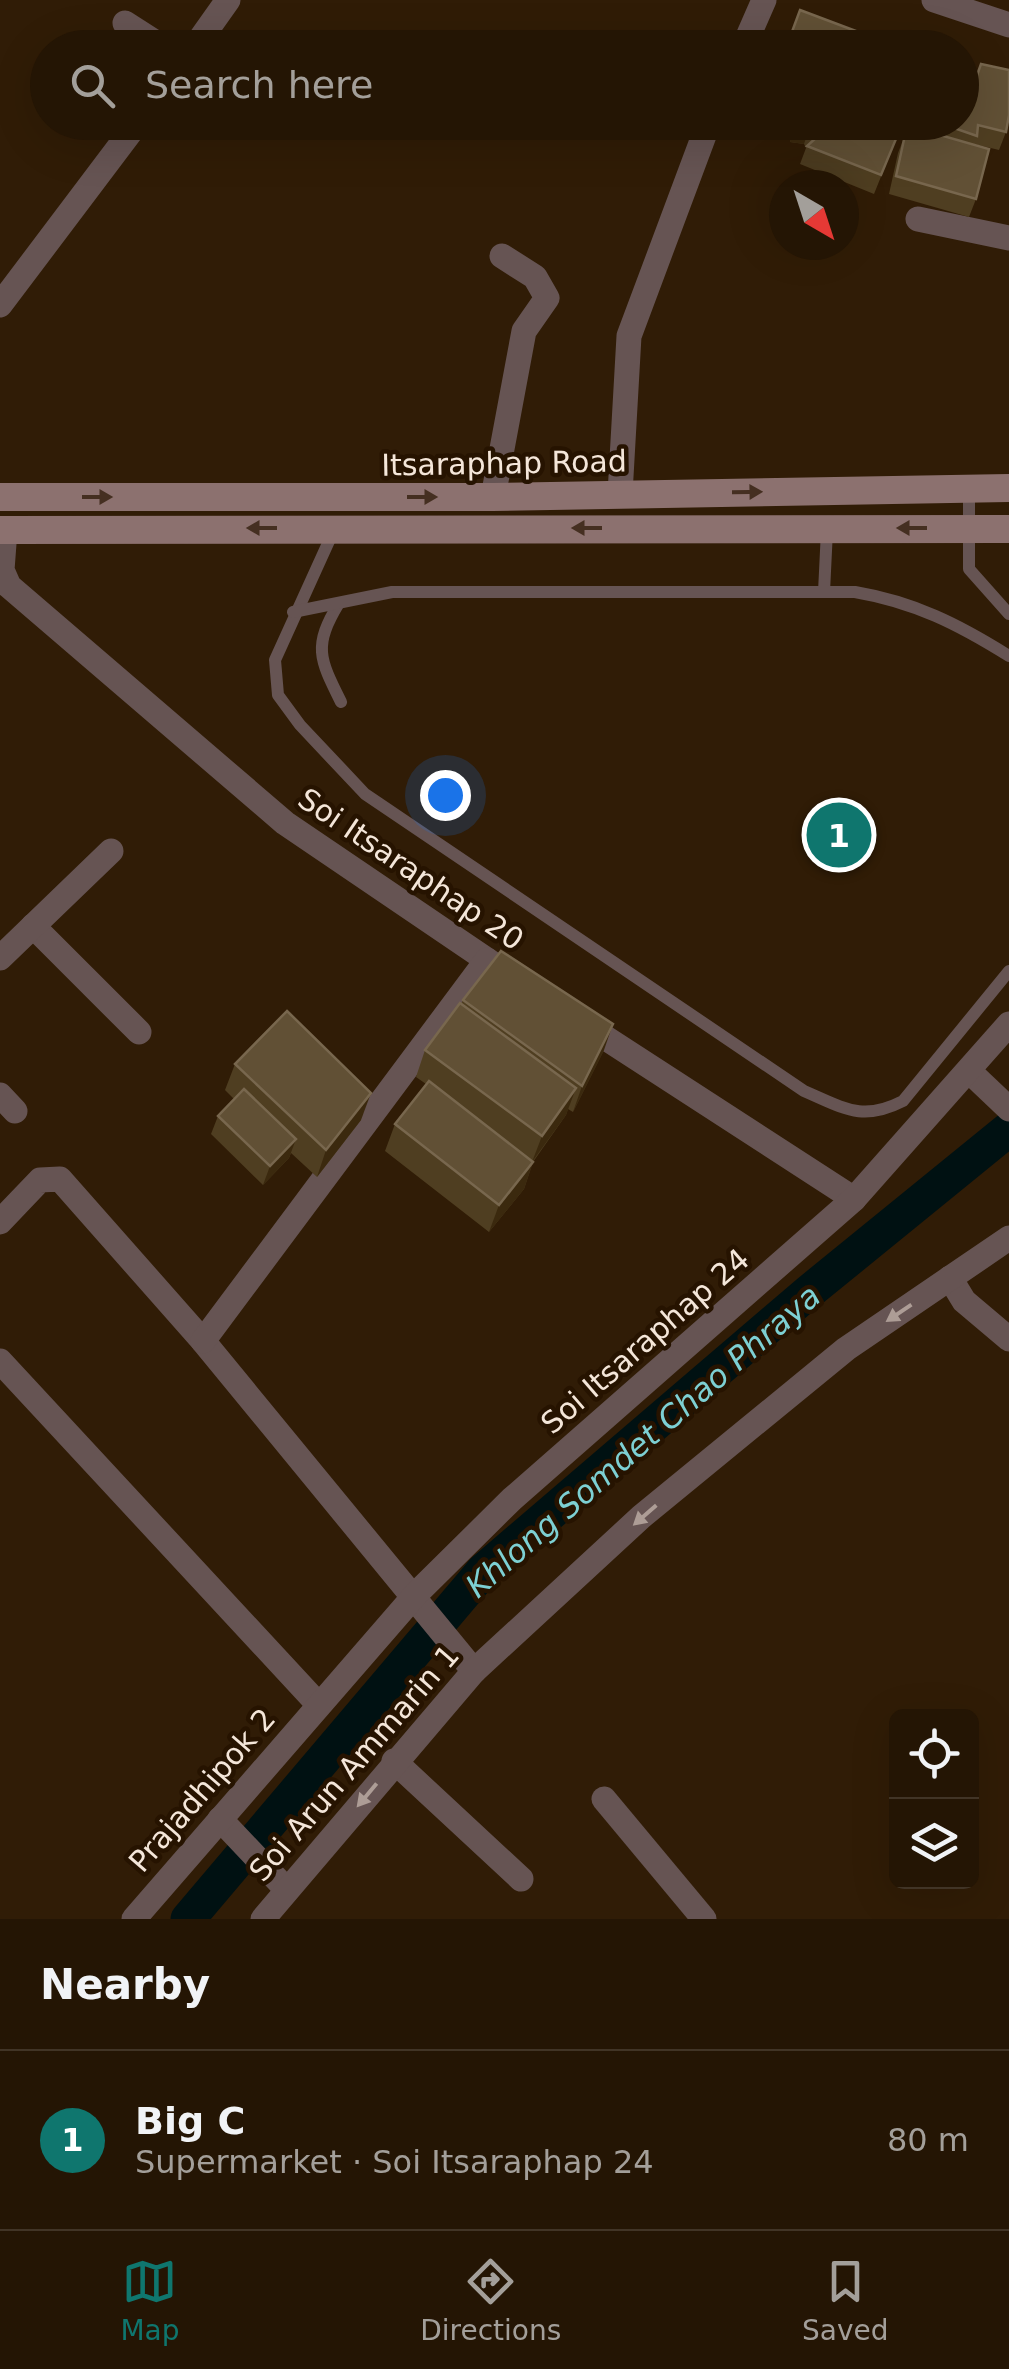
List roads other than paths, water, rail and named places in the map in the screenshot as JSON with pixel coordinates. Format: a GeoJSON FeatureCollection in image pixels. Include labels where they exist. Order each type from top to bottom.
{"type":"FeatureCollection","features":[{"type":"Feature","properties":{"kind":"main road","name":"Itsaraphap Road"},"geometry":{"type":"LineString","coordinates":[[0,497],[494,497],[1009,488]]}},
{"type":"Feature","properties":{"kind":"main road"},"geometry":{"type":"LineString","coordinates":[[2,530],[1009,529]]}},
{"type":"Feature","properties":{"kind":"street"},"geometry":{"type":"LineString","coordinates":[[207,30],[228,0]]}},
{"type":"Feature","properties":{"kind":"street"},"geometry":{"type":"LineString","coordinates":[[750,30],[764,0]]}},
{"type":"Feature","properties":{"kind":"street"},"geometry":{"type":"LineString","coordinates":[[934,0],[1009,25]]}},
{"type":"Feature","properties":{"kind":"street"},"geometry":{"type":"LineString","coordinates":[[124,23],[135,30]]}},
{"type":"Feature","properties":{"kind":"street"},"geometry":{"type":"LineString","coordinates":[[0,305],[124,140]]}},
{"type":"Feature","properties":{"kind":"street"},"geometry":{"type":"LineString","coordinates":[[620,494],[629,336],[702,140]]}},
{"type":"Feature","properties":{"kind":"street"},"geometry":{"type":"LineString","coordinates":[[918,219],[1009,238]]}},
{"type":"Feature","properties":{"kind":"street"},"geometry":{"type":"LineString","coordinates":[[494,497],[524,332],[547,298],[535,277],[502,256]]}},
{"type":"Feature","properties":{"kind":"street","name":"Soi Itsaraphap 20"},"geometry":{"type":"LineString","coordinates":[[2,530],[2,570],[9,586],[284,823],[854,1198]]}},
{"type":"Feature","properties":{"kind":"street"},"geometry":{"type":"LineString","coordinates":[[0,958],[111,851]]}},
{"type":"Feature","properties":{"kind":"street"},"geometry":{"type":"LineString","coordinates":[[33,926],[139,1032]]}},
{"type":"Feature","properties":{"kind":"street"},"geometry":{"type":"LineString","coordinates":[[203,1340],[487,960]]}},
{"type":"Feature","properties":{"kind":"street","name":"Soi Itsaraphap 24"},"geometry":{"type":"LineString","coordinates":[[318,1704],[422,1603],[512,1498],[776,1271],[854,1198],[1009,1024]]}},
{"type":"Feature","properties":{"kind":"street"},"geometry":{"type":"LineString","coordinates":[[970,1071],[1003,1103]]}},
{"type":"Feature","properties":{"kind":"street"},"geometry":{"type":"LineString","coordinates":[[0,1222],[40,1180],[60,1179],[203,1340],[468,1661]]}},
{"type":"Feature","properties":{"kind":"street","name":"Soi Arun Ammarin 1"},"geometry":{"type":"LineString","coordinates":[[263,1919],[394,1761],[468,1661],[846,1349],[1009,1238]]}},
{"type":"Feature","properties":{"kind":"street"},"geometry":{"type":"LineString","coordinates":[[950,1278],[964,1301],[1009,1339]]}},
{"type":"Feature","properties":{"kind":"street"},"geometry":{"type":"LineString","coordinates":[[0,1362],[318,1704]]}},
{"type":"Feature","properties":{"kind":"street","name":"Prajadhipok 2"},"geometry":{"type":"LineString","coordinates":[[134,1919],[228,1827],[318,1704]]}},
{"type":"Feature","properties":{"kind":"street"},"geometry":{"type":"LineString","coordinates":[[394,1761],[520,1878]]}},
{"type":"Feature","properties":{"kind":"street"},"geometry":{"type":"LineString","coordinates":[[604,1799],[704,1919]]}},
{"type":"Feature","properties":{"kind":"street"},"geometry":{"type":"LineString","coordinates":[[228,1827],[287,1890]]}},
{"type":"Feature","properties":{"kind":"lane"},"geometry":{"type":"LineString","coordinates":[[969,487],[969,568],[1009,614]]}},
{"type":"Feature","properties":{"kind":"lane"},"geometry":{"type":"LineString","coordinates":[[335,528],[293,612],[275,660],[278,695],[365,794],[804,1091],[855,1113],[879,1113],[903,1101],[1009,970]]}},
{"type":"Feature","properties":{"kind":"lane"},"geometry":{"type":"LineString","coordinates":[[824,592],[828,528]]}},
{"type":"Feature","properties":{"kind":"lane"},"geometry":{"type":"LineString","coordinates":[[293,612],[392,592],[824,592],[902,600],[951,620],[1009,656]]}},
{"type":"Feature","properties":{"kind":"lane"},"geometry":{"type":"LineString","coordinates":[[338,603],[320,634],[322,662],[341,702]]}},
{"type":"Feature","properties":{"kind":"waterway","name":"Khlong Somdet Chao Phraya"},"geometry":{"type":"LineString","coordinates":[[188,1919],[483,1571],[810,1291],[1009,1129]]}},
{"type":"Feature","properties":{"kind":"place","name":"Big C"},"geometry":{"type":"Point","coordinates":[839,835]}}]}
